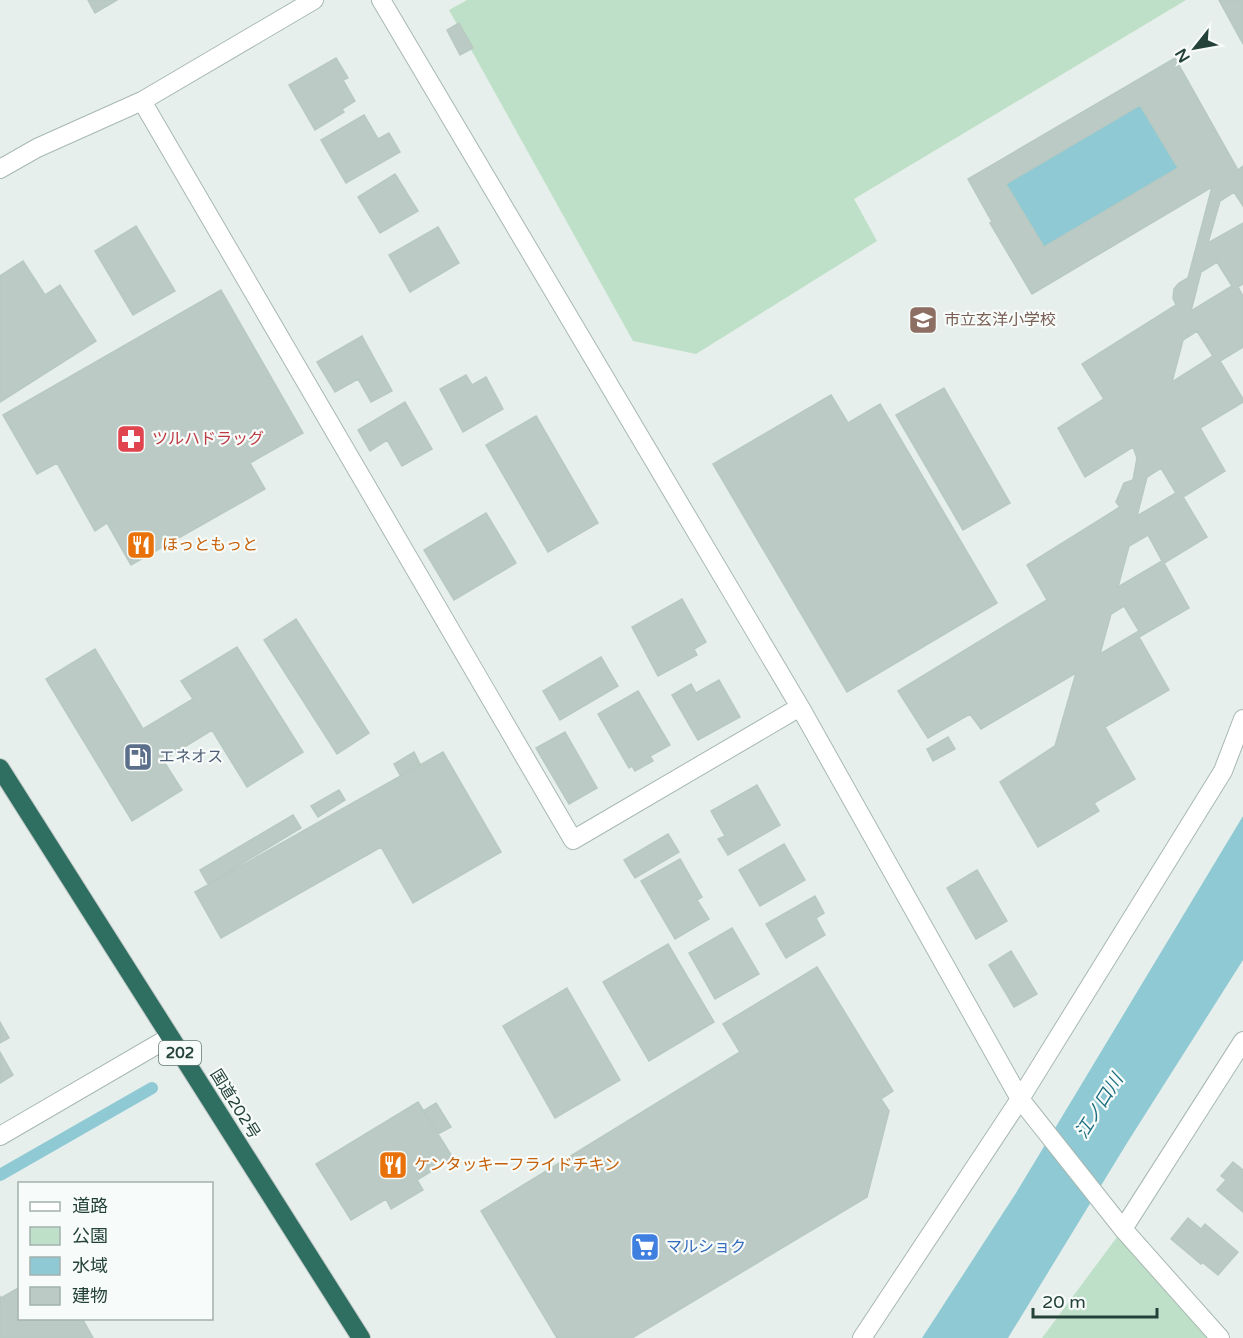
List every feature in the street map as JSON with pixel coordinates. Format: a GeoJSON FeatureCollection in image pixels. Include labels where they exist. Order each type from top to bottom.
{"type":"FeatureCollection","features":[{"type":"Feature","properties":{"kind":"highway","name":"国道202号"},"geometry":{"type":"LineString","coordinates":[[0,768],[361,1338]]}},
{"type":"Feature","properties":{"kind":"street"},"geometry":{"type":"LineString","coordinates":[[0,169],[37,148],[142,100],[314,0]]}},
{"type":"Feature","properties":{"kind":"street"},"geometry":{"type":"LineString","coordinates":[[381,0],[800,707],[1020,1099],[1123,1229],[1220,1338]]}},
{"type":"Feature","properties":{"kind":"street"},"geometry":{"type":"LineString","coordinates":[[142,100],[573,840],[800,707]]}},
{"type":"Feature","properties":{"kind":"street"},"geometry":{"type":"LineString","coordinates":[[862,1338],[1020,1099],[1224,771],[1243,719]]}},
{"type":"Feature","properties":{"kind":"street"},"geometry":{"type":"LineString","coordinates":[[0,1136],[170,1037]]}},
{"type":"Feature","properties":{"kind":"street"},"geometry":{"type":"LineString","coordinates":[[1123,1229],[1243,1041]]}},
{"type":"Feature","properties":{"kind":"green space"},"geometry":{"type":"Polygon","coordinates":[[[467,0],[1186,0],[854,199],[877,241],[696,354],[633,341],[449,10],[467,0]]]}},
{"type":"Feature","properties":{"kind":"green space"},"geometry":{"type":"Polygon","coordinates":[[[1123,1229],[1220,1338],[1042,1338],[1123,1229]]]}},
{"type":"Feature","properties":{"kind":"water"},"geometry":{"type":"Polygon","coordinates":[[[1140,105],[1178,168],[1044,247],[1006,184],[1140,105]]]}},
{"type":"Feature","properties":{"kind":"water","name":"江ノ口川"},"geometry":{"type":"Polygon","coordinates":[[[1243,816],[1243,960],[1127,1143],[1008,1338],[922,1338],[1016,1193],[1243,816]]]}},
{"type":"Feature","properties":{"kind":"building"},"geometry":{"type":"Polygon","coordinates":[[[88,0],[117,0],[95,13],[88,0]]]}},
{"type":"Feature","properties":{"kind":"building"},"geometry":{"type":"Polygon","coordinates":[[[1219,0],[1243,0],[1243,44],[1219,0]]]}},
{"type":"Feature","properties":{"kind":"building"},"geometry":{"type":"Polygon","coordinates":[[[459,23],[473,48],[460,55],[447,30],[459,23]]]}},
{"type":"Feature","properties":{"kind":"building"},"geometry":{"type":"Polygon","coordinates":[[[336,58],[348,78],[343,80],[355,101],[342,109],[344,112],[315,130],[289,85],[336,58]]]}},
{"type":"Feature","properties":{"kind":"building"},"geometry":{"type":"Polygon","coordinates":[[[1175,58],[1238,170],[1243,166],[1243,206],[1234,192],[1220,201],[1208,243],[1243,223],[1243,284],[1238,287],[1243,296],[1243,347],[1220,361],[1243,402],[1200,428],[1225,471],[1183,497],[1207,537],[1164,563],[1189,608],[1139,637],[1169,690],[1105,727],[1135,779],[1094,803],[1099,811],[1038,847],[1000,782],[1055,746],[1076,673],[981,729],[970,714],[928,738],[898,691],[1047,600],[1027,565],[1120,507],[1116,502],[1124,483],[1133,480],[1137,458],[1133,447],[1085,477],[1058,428],[1104,399],[1082,364],[1176,305],[1173,298],[1174,289],[1188,278],[1212,187],[1032,294],[990,223],[992,222],[968,179],[1175,58]],[[1140,105],[1006,184],[1044,247],[1178,168],[1140,105]],[[1217,262],[1201,272],[1191,311],[1232,286],[1217,262]],[[1197,331],[1183,340],[1172,382],[1213,356],[1197,331]],[[1161,468],[1147,477],[1137,516],[1176,493],[1161,468]],[[1148,535],[1129,546],[1118,587],[1162,561],[1148,535]],[[1124,606],[1111,614],[1100,654],[1139,631],[1124,606]]]}},
{"type":"Feature","properties":{"kind":"building"},"geometry":{"type":"Polygon","coordinates":[[[364,115],[378,139],[389,133],[400,152],[346,183],[321,140],[364,115]]]}},
{"type":"Feature","properties":{"kind":"building"},"geometry":{"type":"Polygon","coordinates":[[[395,174],[418,211],[380,233],[358,197],[395,174]]]}},
{"type":"Feature","properties":{"kind":"building"},"geometry":{"type":"Polygon","coordinates":[[[136,226],[175,291],[133,315],[95,251],[136,226]]]}},
{"type":"Feature","properties":{"kind":"building"},"geometry":{"type":"Polygon","coordinates":[[[438,227],[459,263],[410,292],[389,255],[438,227]]]}},
{"type":"Feature","properties":{"kind":"building"},"geometry":{"type":"Polygon","coordinates":[[[23,261],[45,295],[60,285],[96,341],[0,402],[0,276],[23,261]]]}},
{"type":"Feature","properties":{"kind":"building"},"geometry":{"type":"Polygon","coordinates":[[[221,290],[303,433],[250,463],[265,489],[131,565],[107,523],[95,531],[57,463],[37,474],[3,415],[221,290]]]}},
{"type":"Feature","properties":{"kind":"building"},"geometry":{"type":"Polygon","coordinates":[[[362,336],[392,391],[371,402],[358,379],[335,392],[317,362],[362,336]]]}},
{"type":"Feature","properties":{"kind":"building"},"geometry":{"type":"Polygon","coordinates":[[[466,375],[472,385],[486,377],[503,409],[463,432],[440,389],[466,375]]]}},
{"type":"Feature","properties":{"kind":"building"},"geometry":{"type":"Polygon","coordinates":[[[944,388],[1010,503],[963,530],[896,415],[944,388]]]}},
{"type":"Feature","properties":{"kind":"building"},"geometry":{"type":"Polygon","coordinates":[[[831,395],[848,423],[880,404],[997,603],[847,692],[713,464],[831,395]]]}},
{"type":"Feature","properties":{"kind":"building"},"geometry":{"type":"Polygon","coordinates":[[[405,402],[432,449],[402,466],[387,440],[370,451],[358,430],[405,402]]]}},
{"type":"Feature","properties":{"kind":"building"},"geometry":{"type":"Polygon","coordinates":[[[536,416],[598,523],[548,552],[486,445],[536,416]]]}},
{"type":"Feature","properties":{"kind":"building"},"geometry":{"type":"Polygon","coordinates":[[[486,513],[516,563],[454,600],[424,550],[486,513]]]}},
{"type":"Feature","properties":{"kind":"building"},"geometry":{"type":"Polygon","coordinates":[[[682,599],[706,642],[694,649],[697,655],[658,676],[632,627],[682,599]]]}},
{"type":"Feature","properties":{"kind":"building"},"geometry":{"type":"Polygon","coordinates":[[[296,619],[369,733],[337,754],[264,640],[296,619]]]}},
{"type":"Feature","properties":{"kind":"building"},"geometry":{"type":"Polygon","coordinates":[[[237,647],[303,752],[247,787],[212,730],[163,760],[182,790],[132,821],[46,679],[95,649],[143,729],[193,699],[181,681],[237,647]]]}},
{"type":"Feature","properties":{"kind":"building"},"geometry":{"type":"Polygon","coordinates":[[[601,657],[618,686],[560,720],[543,691],[601,657]]]}},
{"type":"Feature","properties":{"kind":"building"},"geometry":{"type":"Polygon","coordinates":[[[719,680],[740,717],[698,740],[672,695],[691,684],[696,693],[719,680]]]}},
{"type":"Feature","properties":{"kind":"building"},"geometry":{"type":"Polygon","coordinates":[[[638,691],[670,745],[650,756],[653,761],[635,771],[632,766],[629,768],[598,714],[638,691]]]}},
{"type":"Feature","properties":{"kind":"building"},"geometry":{"type":"Polygon","coordinates":[[[565,732],[597,788],[569,804],[536,748],[565,732]]]}},
{"type":"Feature","properties":{"kind":"building"},"geometry":{"type":"Polygon","coordinates":[[[948,737],[955,749],[933,761],[927,749],[948,737]]]}},
{"type":"Feature","properties":{"kind":"building"},"geometry":{"type":"Polygon","coordinates":[[[414,752],[420,764],[400,775],[394,764],[414,752]]]}},
{"type":"Feature","properties":{"kind":"building"},"geometry":{"type":"Polygon","coordinates":[[[443,752],[501,852],[413,903],[381,847],[221,938],[195,892],[443,752]]]}},
{"type":"Feature","properties":{"kind":"building"},"geometry":{"type":"Polygon","coordinates":[[[757,785],[780,825],[728,855],[718,839],[725,836],[711,811],[757,785]]]}},
{"type":"Feature","properties":{"kind":"building"},"geometry":{"type":"Polygon","coordinates":[[[339,790],[345,800],[318,817],[311,806],[339,790]]]}},
{"type":"Feature","properties":{"kind":"building"},"geometry":{"type":"Polygon","coordinates":[[[293,815],[301,828],[208,884],[200,870],[293,815]]]}},
{"type":"Feature","properties":{"kind":"building"},"geometry":{"type":"Polygon","coordinates":[[[668,834],[679,852],[635,878],[624,860],[668,834]]]}},
{"type":"Feature","properties":{"kind":"building"},"geometry":{"type":"Polygon","coordinates":[[[784,844],[805,880],[760,906],[739,870],[784,844]]]}},
{"type":"Feature","properties":{"kind":"building"},"geometry":{"type":"Polygon","coordinates":[[[680,859],[702,897],[697,900],[709,919],[675,939],[641,881],[680,859]]]}},
{"type":"Feature","properties":{"kind":"building"},"geometry":{"type":"Polygon","coordinates":[[[977,870],[1007,921],[976,939],[947,888],[977,870]]]}},
{"type":"Feature","properties":{"kind":"building"},"geometry":{"type":"Polygon","coordinates":[[[815,896],[824,913],[816,918],[825,935],[786,958],[766,924],[815,896]]]}},
{"type":"Feature","properties":{"kind":"building"},"geometry":{"type":"Polygon","coordinates":[[[732,928],[759,974],[715,999],[689,953],[732,928]]]}},
{"type":"Feature","properties":{"kind":"building"},"geometry":{"type":"Polygon","coordinates":[[[668,944],[714,1022],[649,1061],[603,982],[668,944]]]}},
{"type":"Feature","properties":{"kind":"building"},"geometry":{"type":"Polygon","coordinates":[[[1011,951],[1037,994],[1014,1007],[989,965],[1011,951]]]}},
{"type":"Feature","properties":{"kind":"building"},"geometry":{"type":"Polygon","coordinates":[[[817,967],[893,1091],[881,1099],[889,1111],[867,1197],[632,1338],[557,1338],[481,1211],[740,1052],[723,1024],[817,967]]]}},
{"type":"Feature","properties":{"kind":"building"},"geometry":{"type":"Polygon","coordinates":[[[567,988],[620,1080],[555,1118],[503,1026],[567,988]]]}},
{"type":"Feature","properties":{"kind":"building"},"geometry":{"type":"Polygon","coordinates":[[[0,1022],[9,1038],[0,1043],[0,1022]]]}},
{"type":"Feature","properties":{"kind":"building"},"geometry":{"type":"Polygon","coordinates":[[[0,1052],[13,1075],[0,1083],[0,1052]]]}},
{"type":"Feature","properties":{"kind":"building"},"geometry":{"type":"Polygon","coordinates":[[[418,1102],[453,1158],[417,1180],[423,1190],[391,1209],[386,1199],[351,1220],[316,1164],[418,1102]]]}},
{"type":"Feature","properties":{"kind":"building"},"geometry":{"type":"Polygon","coordinates":[[[436,1103],[451,1127],[438,1134],[423,1111],[436,1103]]]}},
{"type":"Feature","properties":{"kind":"building"},"geometry":{"type":"Polygon","coordinates":[[[1233,1162],[1243,1170],[1243,1212],[1217,1190],[1226,1180],[1221,1176],[1233,1162]]]}},
{"type":"Feature","properties":{"kind":"building"},"geometry":{"type":"Polygon","coordinates":[[[1188,1218],[1201,1229],[1205,1224],[1238,1252],[1218,1275],[1171,1239],[1188,1218]]]}},
{"type":"Feature","properties":{"kind":"building"},"geometry":{"type":"Polygon","coordinates":[[[18,1288],[18,1320],[83,1320],[93,1338],[0,1338],[0,1296],[1,1298],[18,1288]]]}},
{"type":"Feature","properties":{"kind":"waterway"},"geometry":{"type":"LineString","coordinates":[[0,1175],[152,1088]]}},
{"type":"Feature","properties":{"kind":"place","name":"市立玄洋小学校"},"geometry":{"type":"Point","coordinates":[923,320]}},
{"type":"Feature","properties":{"kind":"place","name":"ツルハドラッグ"},"geometry":{"type":"Point","coordinates":[131,439]}},
{"type":"Feature","properties":{"kind":"place","name":"ほっともっと"},"geometry":{"type":"Point","coordinates":[141,545]}},
{"type":"Feature","properties":{"kind":"place","name":"エネオス"},"geometry":{"type":"Point","coordinates":[138,757]}},
{"type":"Feature","properties":{"kind":"place","name":"ケンタッキーフライドチキン"},"geometry":{"type":"Point","coordinates":[393,1165]}},
{"type":"Feature","properties":{"kind":"place","name":"マルショク"},"geometry":{"type":"Point","coordinates":[645,1247]}}]}
